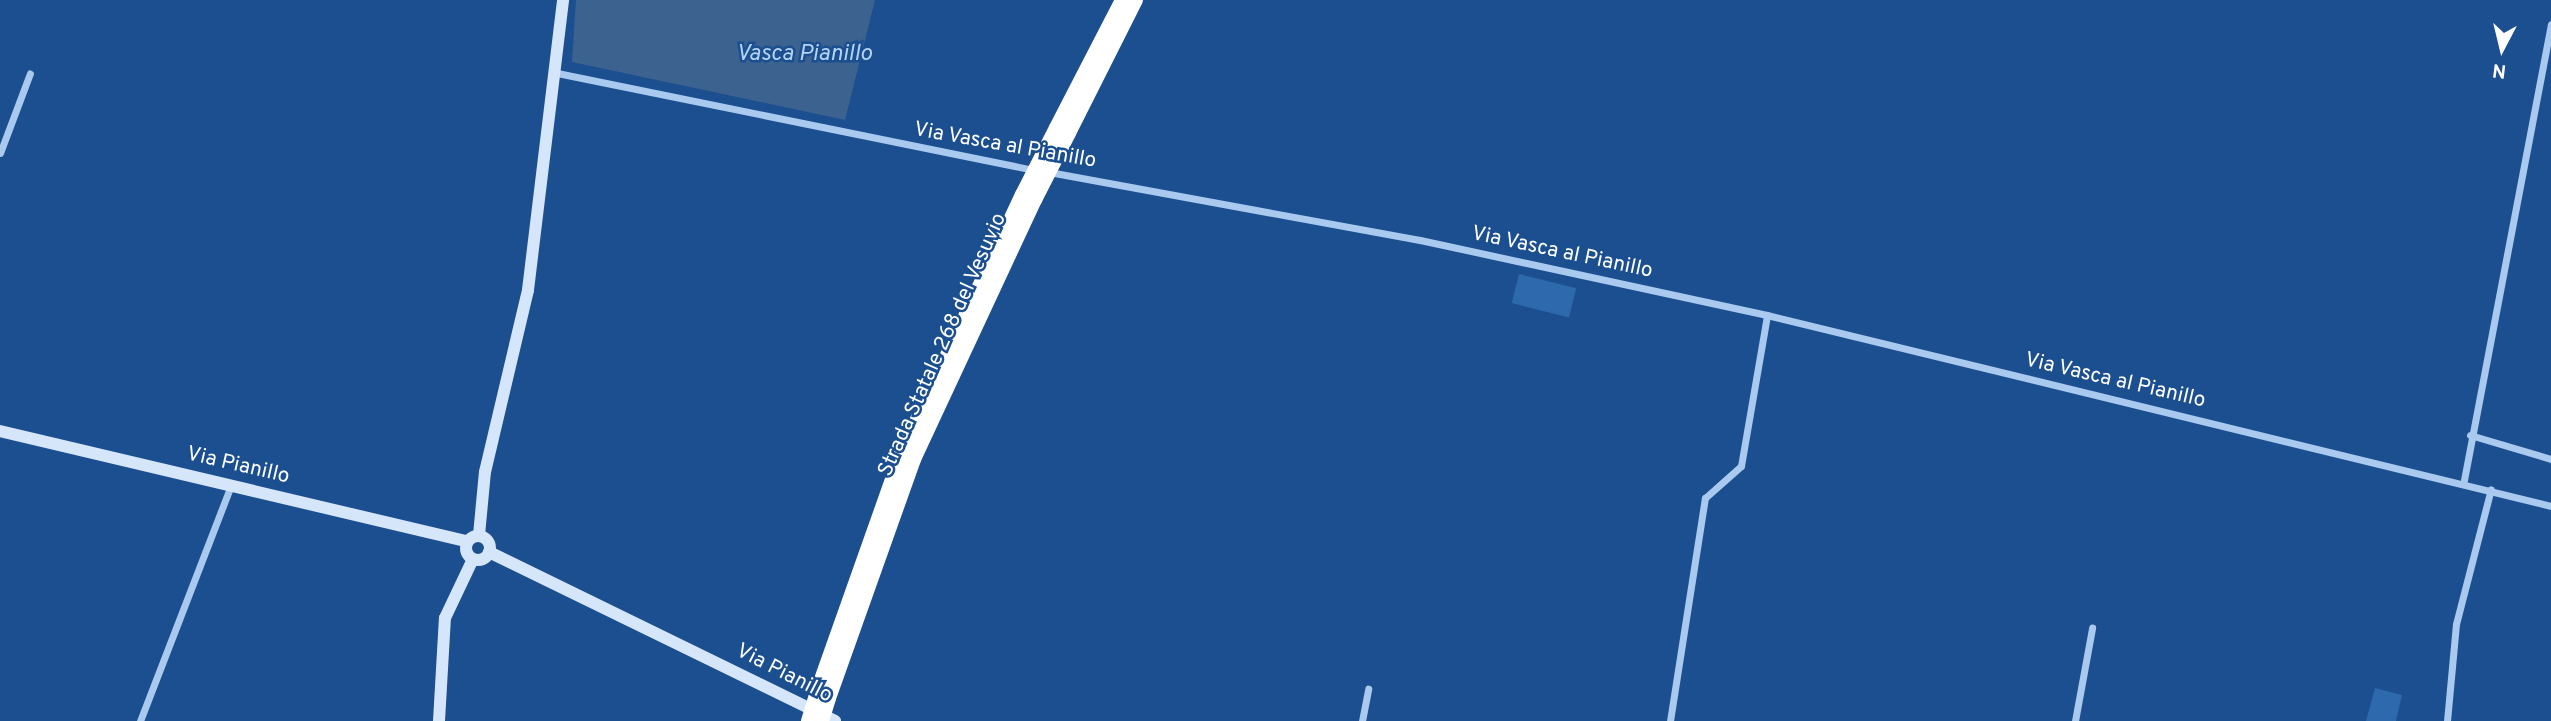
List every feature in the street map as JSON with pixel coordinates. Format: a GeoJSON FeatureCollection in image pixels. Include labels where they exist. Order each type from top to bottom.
{"type":"FeatureCollection","features":[{"type":"Feature","properties":{"kind":"highway","name":"Strada Statale 268 del Vesuvio"},"geometry":{"type":"LineString","coordinates":[[1062,131],[1123,0]]}},
{"type":"Feature","properties":{"kind":"highway","name":"Strada Statale 268 del Vesuvio"},"geometry":{"type":"LineString","coordinates":[[809,721],[823,696],[902,454],[1028,197],[1135,0]]}},
{"type":"Feature","properties":{"kind":"highway","name":"Strada Statale 268 del Vesuvio"},"geometry":{"type":"LineString","coordinates":[[821,721],[823,696]]}},
{"type":"Feature","properties":{"kind":"street"},"geometry":{"type":"LineString","coordinates":[[439,721],[445,618],[473,559],[473,538],[485,472],[528,290],[557,73],[563,0]]}},
{"type":"Feature","properties":{"kind":"street"},"geometry":{"type":"LineString","coordinates":[[2464,480],[2470,435],[2551,24]]}},
{"type":"Feature","properties":{"kind":"street"},"geometry":{"type":"LineString","coordinates":[[0,153],[30,73]]}},
{"type":"Feature","properties":{"kind":"street","name":"Via Vasca al Pianillo"},"geometry":{"type":"LineString","coordinates":[[557,73],[914,149],[1420,240],[1767,315],[2464,480],[2551,506]]}},
{"type":"Feature","properties":{"kind":"street"},"geometry":{"type":"LineString","coordinates":[[1670,721],[1706,498],[1741,466],[1767,315]]}},
{"type":"Feature","properties":{"kind":"street","name":"Via Pianillo"},"geometry":{"type":"LineString","coordinates":[[0,431],[473,538]]}},
{"type":"Feature","properties":{"kind":"street"},"geometry":{"type":"LineString","coordinates":[[2470,435],[2551,460]]}},
{"type":"Feature","properties":{"kind":"street"},"geometry":{"type":"LineString","coordinates":[[140,721],[231,484]]}},
{"type":"Feature","properties":{"kind":"street"},"geometry":{"type":"LineString","coordinates":[[2447,721],[2456,624],[2491,489]]}},
{"type":"Feature","properties":{"kind":"street"},"geometry":{"type":"LineString","coordinates":[[473,538],[489,552],[473,559]]}},
{"type":"Feature","properties":{"kind":"street","name":"Via Pianillo"},"geometry":{"type":"LineString","coordinates":[[489,552],[835,721]]}},
{"type":"Feature","properties":{"kind":"street"},"geometry":{"type":"LineString","coordinates":[[2075,721],[2092,628]]}},
{"type":"Feature","properties":{"kind":"street"},"geometry":{"type":"LineString","coordinates":[[1362,721],[1368,689]]}},
{"type":"Feature","properties":{"kind":"shaded area"},"geometry":{"type":"Polygon","coordinates":[[[1519,274],[1576,288],[1569,317],[1512,303],[1519,274]]]}},
{"type":"Feature","properties":{"kind":"shaded area"},"geometry":{"type":"Polygon","coordinates":[[[2375,688],[2402,695],[2396,721],[2366,721],[2375,688]]]}},
{"type":"Feature","properties":{"kind":"water","name":"Vasca Pianillo"},"geometry":{"type":"Polygon","coordinates":[[[576,0],[875,0],[845,120],[572,62],[576,0]]]}}]}
